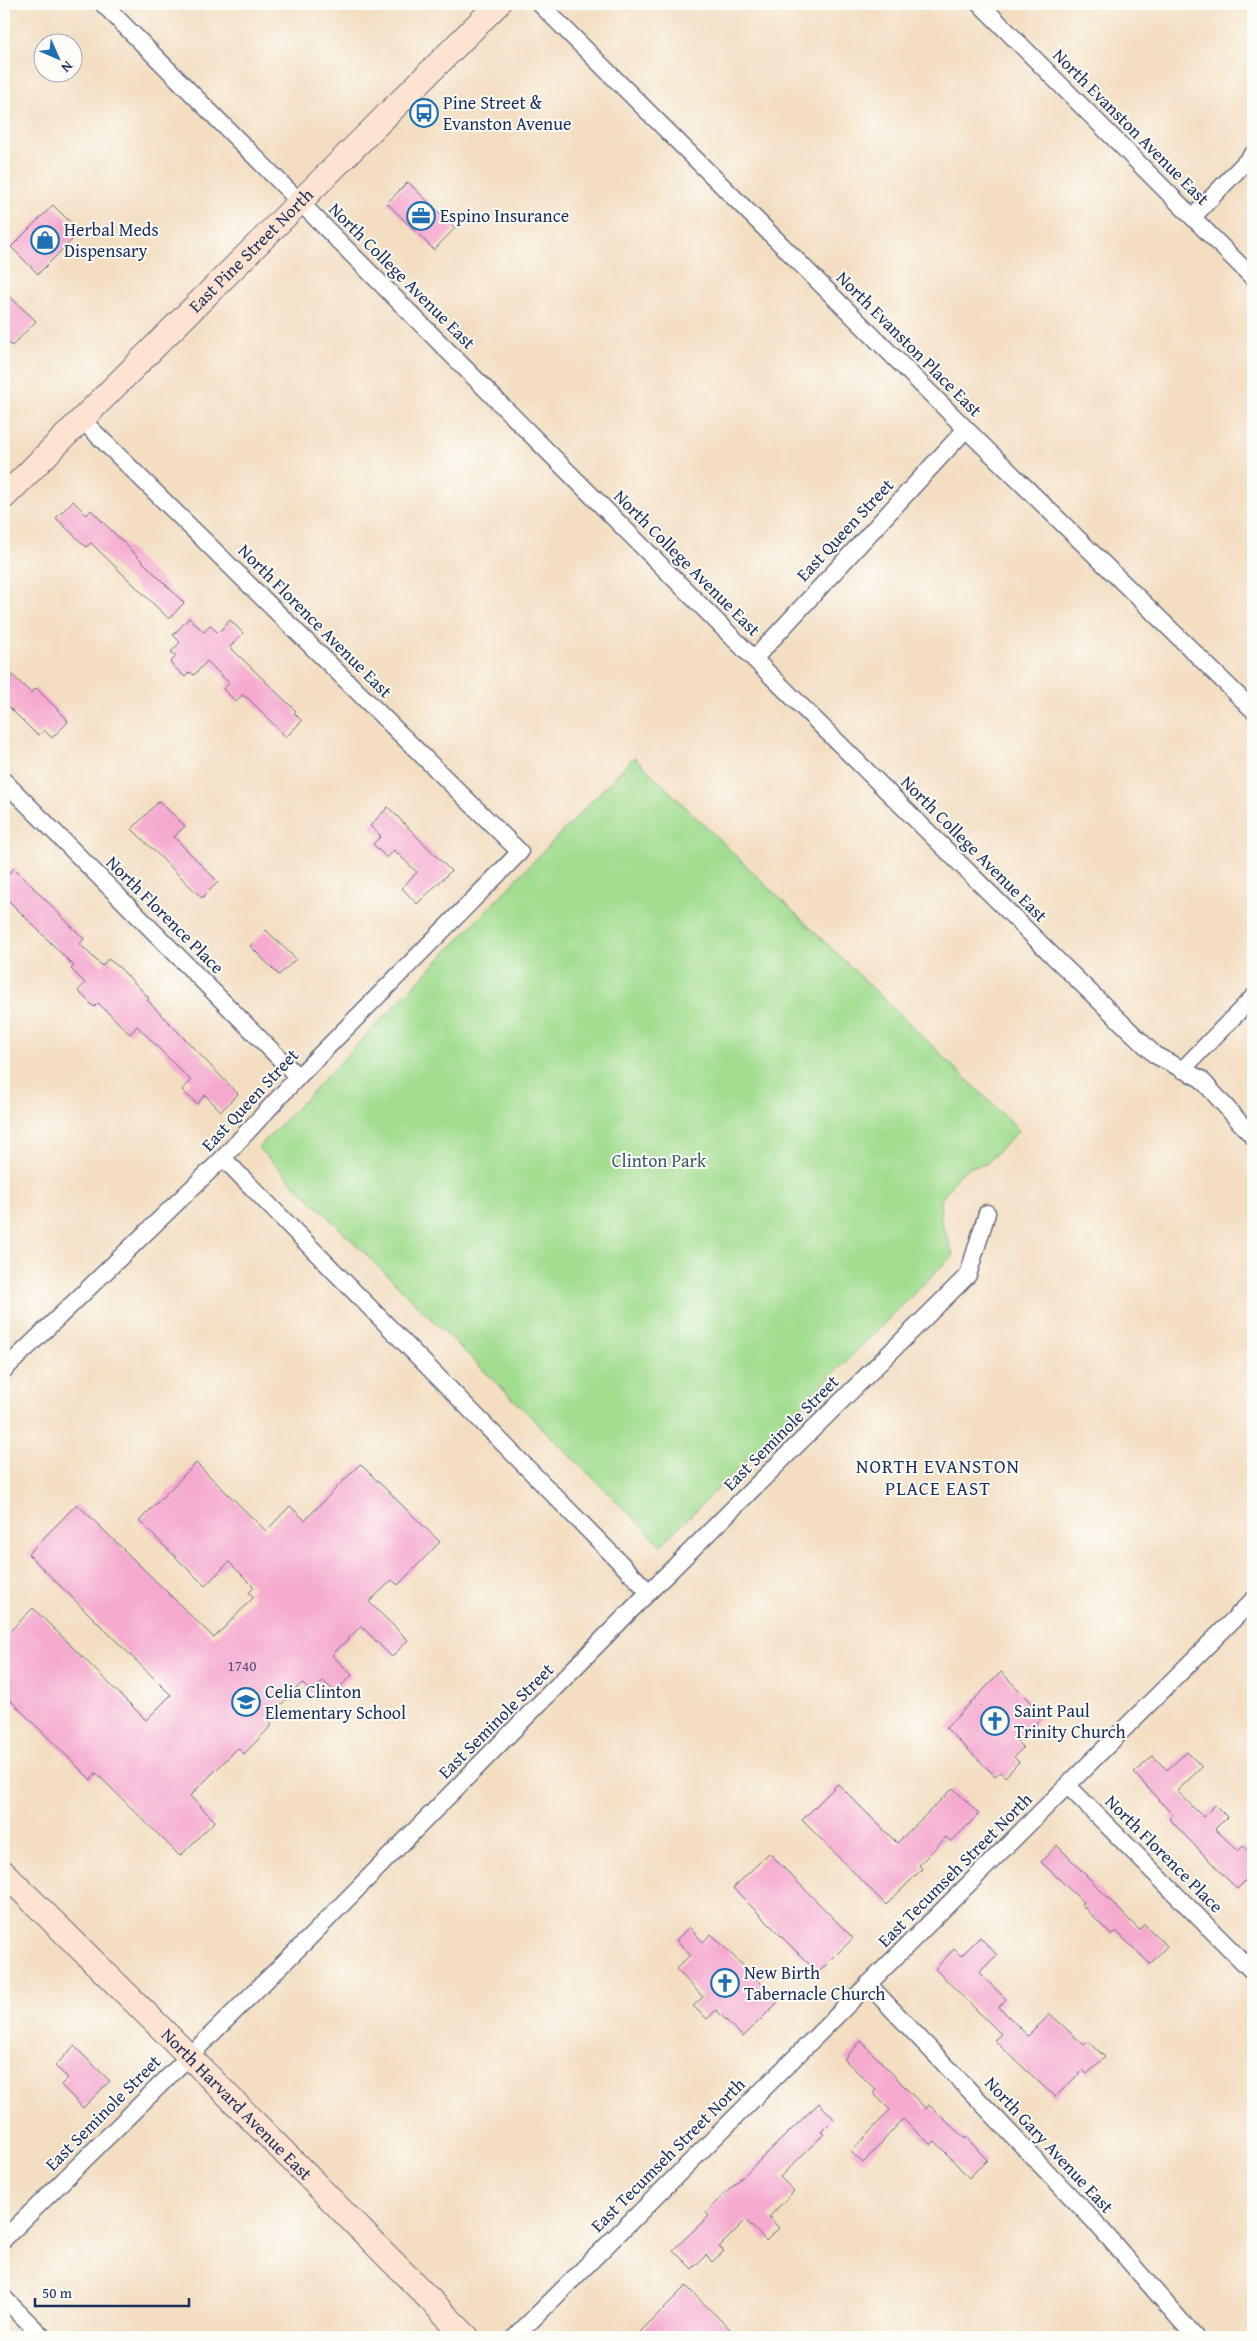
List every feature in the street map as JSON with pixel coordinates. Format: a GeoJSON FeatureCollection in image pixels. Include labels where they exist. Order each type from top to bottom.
{"type":"FeatureCollection","features":[{"type":"Feature","properties":{"kind":"main road","name":"East Pine Street North"},"geometry":{"type":"LineString","coordinates":[[4,497],[498,4]]}},
{"type":"Feature","properties":{"kind":"main road","name":"North Harvard Avenue East"},"geometry":{"type":"LineString","coordinates":[[4,1873],[189,2056],[467,2337]]}},
{"type":"Feature","properties":{"kind":"street","name":"North College Avenue East"},"geometry":{"type":"LineString","coordinates":[[103,4],[754,659],[1155,1055],[1201,1079],[1253,1137]]}},
{"type":"Feature","properties":{"kind":"street","name":"North Evanston Place East"},"geometry":{"type":"LineString","coordinates":[[540,4],[966,429],[1253,710]]}},
{"type":"Feature","properties":{"kind":"street","name":"North Evanston Avenue East"},"geometry":{"type":"LineString","coordinates":[[980,4],[1253,278]]}},
{"type":"Feature","properties":{"kind":"street"},"geometry":{"type":"LineString","coordinates":[[1193,217],[1253,154]]}},
{"type":"Feature","properties":{"kind":"street","name":"North Florence Avenue East"},"geometry":{"type":"LineString","coordinates":[[81,419],[520,852]]}},
{"type":"Feature","properties":{"kind":"street","name":"East Queen Street"},"geometry":{"type":"LineString","coordinates":[[754,659],[966,429]]}},
{"type":"Feature","properties":{"kind":"street","name":"North Florence Place"},"geometry":{"type":"LineString","coordinates":[[4,780],[298,1077]]}},
{"type":"Feature","properties":{"kind":"street","name":"East Queen Street"},"geometry":{"type":"LineString","coordinates":[[4,1370],[223,1158],[298,1077],[520,852]]}},
{"type":"Feature","properties":{"kind":"street"},"geometry":{"type":"LineString","coordinates":[[1182,1070],[1253,997]]}},
{"type":"Feature","properties":{"kind":"street"},"geometry":{"type":"LineString","coordinates":[[223,1158],[649,1592]]}},
{"type":"Feature","properties":{"kind":"street","name":"East Seminole Street"},"geometry":{"type":"LineString","coordinates":[[4,2240],[409,1838],[649,1592],[968,1275],[987,1213]]}},
{"type":"Feature","properties":{"kind":"street","name":"East Tecumseh Street North"},"geometry":{"type":"LineString","coordinates":[[515,2337],[1253,1600]]}},
{"type":"Feature","properties":{"kind":"street","name":"North Florence Place"},"geometry":{"type":"LineString","coordinates":[[1068,1786],[1253,1972]]}},
{"type":"Feature","properties":{"kind":"street","name":"North Gary Avenue East"},"geometry":{"type":"LineString","coordinates":[[868,1984],[1094,2221],[1196,2337]]}},
{"type":"Feature","properties":{"kind":"street"},"geometry":{"type":"LineString","coordinates":[[4,2298],[43,2337]]}},
{"type":"Feature","properties":{"kind":"green space","name":"Clinton Park"},"geometry":{"type":"Polygon","coordinates":[[[634,757],[1019,1130],[986,1164],[969,1168],[959,1174],[940,1201],[941,1221],[953,1255],[661,1545],[258,1148],[634,757]]]}},
{"type":"Feature","properties":{"kind":"building","name":"Espino Insurance"},"geometry":{"type":"Polygon","coordinates":[[[408,182],[455,228],[434,250],[387,203],[408,182]]]}},
{"type":"Feature","properties":{"kind":"building","name":"Herbal Meds Dispensary"},"geometry":{"type":"Polygon","coordinates":[[[53,205],[80,232],[38,274],[11,247],[53,205]]]}},
{"type":"Feature","properties":{"kind":"building"},"geometry":{"type":"Polygon","coordinates":[[[4,291],[36,321],[12,346],[4,338],[4,291]]]}},
{"type":"Feature","properties":{"kind":"building"},"geometry":{"type":"Polygon","coordinates":[[[73,501],[87,515],[91,510],[184,603],[169,619],[91,543],[86,547],[56,518],[73,501]]]}},
{"type":"Feature","properties":{"kind":"building"},"geometry":{"type":"Polygon","coordinates":[[[189,618],[204,632],[210,625],[218,633],[230,620],[243,633],[230,647],[296,711],[294,713],[302,721],[286,737],[249,699],[242,695],[236,702],[223,689],[229,683],[207,661],[194,675],[190,672],[185,677],[170,663],[176,656],[171,652],[180,642],[173,635],[189,618]]]}},
{"type":"Feature","properties":{"kind":"building"},"geometry":{"type":"Polygon","coordinates":[[[4,667],[31,693],[36,688],[65,717],[68,722],[52,738],[44,730],[39,735],[34,732],[4,702],[4,667]]]}},
{"type":"Feature","properties":{"kind":"building"},"geometry":{"type":"Polygon","coordinates":[[[159,801],[185,826],[174,837],[218,882],[202,898],[132,829],[159,801]]]}},
{"type":"Feature","properties":{"kind":"building"},"geometry":{"type":"Polygon","coordinates":[[[388,807],[451,871],[417,904],[402,888],[417,872],[394,850],[387,858],[373,844],[381,836],[370,826],[388,807]]]}},
{"type":"Feature","properties":{"kind":"building"},"geometry":{"type":"Polygon","coordinates":[[[14,868],[84,939],[80,944],[102,966],[108,959],[119,967],[149,998],[147,1000],[238,1094],[221,1111],[205,1095],[197,1104],[182,1090],[191,1081],[137,1026],[130,1034],[98,1003],[94,1007],[78,991],[85,983],[71,969],[74,966],[4,896],[4,878],[14,868]]]}},
{"type":"Feature","properties":{"kind":"building"},"geometry":{"type":"Polygon","coordinates":[[[266,930],[296,959],[279,975],[250,946],[266,930]]]}},
{"type":"Feature","properties":{"kind":"building"},"geometry":{"type":"Polygon","coordinates":[[[196,1463],[266,1531],[290,1506],[305,1520],[360,1464],[440,1542],[398,1585],[392,1580],[369,1602],[408,1640],[392,1657],[361,1626],[332,1655],[352,1675],[335,1692],[323,1681],[312,1693],[302,1683],[267,1719],[272,1725],[244,1754],[238,1748],[190,1796],[215,1821],[180,1856],[96,1773],[91,1780],[4,1694],[4,1637],[33,1608],[146,1720],[171,1695],[28,1554],[77,1504],[214,1638],[254,1597],[249,1593],[254,1587],[229,1562],[205,1586],[139,1521],[196,1463]]]}},
{"type":"Feature","properties":{"kind":"building","name":"Saint Paul Trinity Church"},"geometry":{"type":"Polygon","coordinates":[[[1001,1672],[1044,1715],[1017,1742],[1023,1748],[1014,1757],[1019,1762],[1005,1777],[1000,1772],[995,1776],[946,1728],[1001,1672]]]}},
{"type":"Feature","properties":{"kind":"building"},"geometry":{"type":"Polygon","coordinates":[[[1187,1752],[1202,1767],[1177,1791],[1203,1817],[1215,1805],[1227,1817],[1215,1829],[1238,1851],[1243,1846],[1253,1856],[1253,1873],[1237,1889],[1169,1819],[1173,1815],[1134,1773],[1153,1756],[1167,1770],[1187,1752]]]}},
{"type":"Feature","properties":{"kind":"building"},"geometry":{"type":"Polygon","coordinates":[[[838,1784],[897,1843],[953,1788],[979,1814],[951,1842],[946,1837],[919,1865],[922,1869],[886,1905],[802,1820],[838,1784]]]}},
{"type":"Feature","properties":{"kind":"building"},"geometry":{"type":"Polygon","coordinates":[[[1057,1845],[1139,1930],[1144,1924],[1167,1946],[1150,1964],[1116,1931],[1111,1935],[1081,1904],[1083,1902],[1041,1862],[1057,1845]]]}},
{"type":"Feature","properties":{"kind":"building"},"geometry":{"type":"Polygon","coordinates":[[[769,1853],[853,1938],[818,1973],[733,1888],[769,1853]]]}},
{"type":"Feature","properties":{"kind":"building","name":"New Birth Tabernacle Church"},"geometry":{"type":"Polygon","coordinates":[[[689,1927],[703,1942],[711,1934],[779,2001],[743,2037],[716,2010],[707,2019],[693,2006],[703,1997],[676,1969],[690,1955],[676,1940],[689,1927]]]}},
{"type":"Feature","properties":{"kind":"building"},"geometry":{"type":"Polygon","coordinates":[[[980,1937],[997,1955],[979,1973],[1006,1999],[999,2007],[1028,2036],[1050,2014],[1084,2045],[1088,2041],[1105,2057],[1087,2074],[1083,2070],[1055,2097],[994,2040],[1001,2034],[935,1969],[954,1949],[961,1956],[980,1937]]]}},
{"type":"Feature","properties":{"kind":"building"},"geometry":{"type":"Polygon","coordinates":[[[861,2041],[926,2109],[929,2105],[965,2139],[966,2137],[987,2160],[969,2178],[935,2141],[931,2145],[903,2119],[863,2163],[851,2152],[890,2110],[873,2093],[876,2090],[844,2059],[861,2041]]]}},
{"type":"Feature","properties":{"kind":"building"},"geometry":{"type":"Polygon","coordinates":[[[74,2046],[110,2081],[83,2108],[61,2085],[68,2078],[55,2066],[74,2046]]]}},
{"type":"Feature","properties":{"kind":"building"},"geometry":{"type":"Polygon","coordinates":[[[819,2103],[834,2119],[821,2132],[824,2134],[780,2177],[794,2191],[769,2217],[779,2228],[766,2241],[746,2220],[719,2247],[724,2251],[712,2262],[706,2255],[692,2269],[673,2250],[709,2216],[706,2212],[819,2103]]]}},
{"type":"Feature","properties":{"kind":"building"},"geometry":{"type":"Polygon","coordinates":[[[686,2286],[738,2337],[635,2337],[686,2286]]]}},
{"type":"Feature","properties":{"kind":"place","name":"Pine Street & Evanston Avenue"},"geometry":{"type":"Point","coordinates":[424,113]}},
{"type":"Feature","properties":{"kind":"place","name":"Espino Insurance"},"geometry":{"type":"Point","coordinates":[421,216]}},
{"type":"Feature","properties":{"kind":"place","name":"Herbal Meds Dispensary"},"geometry":{"type":"Point","coordinates":[45,240]}},
{"type":"Feature","properties":{"kind":"place","name":"Celia Clinton Elementary School"},"geometry":{"type":"Point","coordinates":[246,1702]}},
{"type":"Feature","properties":{"kind":"place","name":"Saint Paul Trinity Church"},"geometry":{"type":"Point","coordinates":[995,1721]}},
{"type":"Feature","properties":{"kind":"place","name":"New Birth Tabernacle Church"},"geometry":{"type":"Point","coordinates":[725,1983]}},
{"type":"Feature","properties":{"kind":"district","name":"NORTH EVANSTON PLACE EAST"},"geometry":{"type":"Point","coordinates":[938,1477]}}]}
